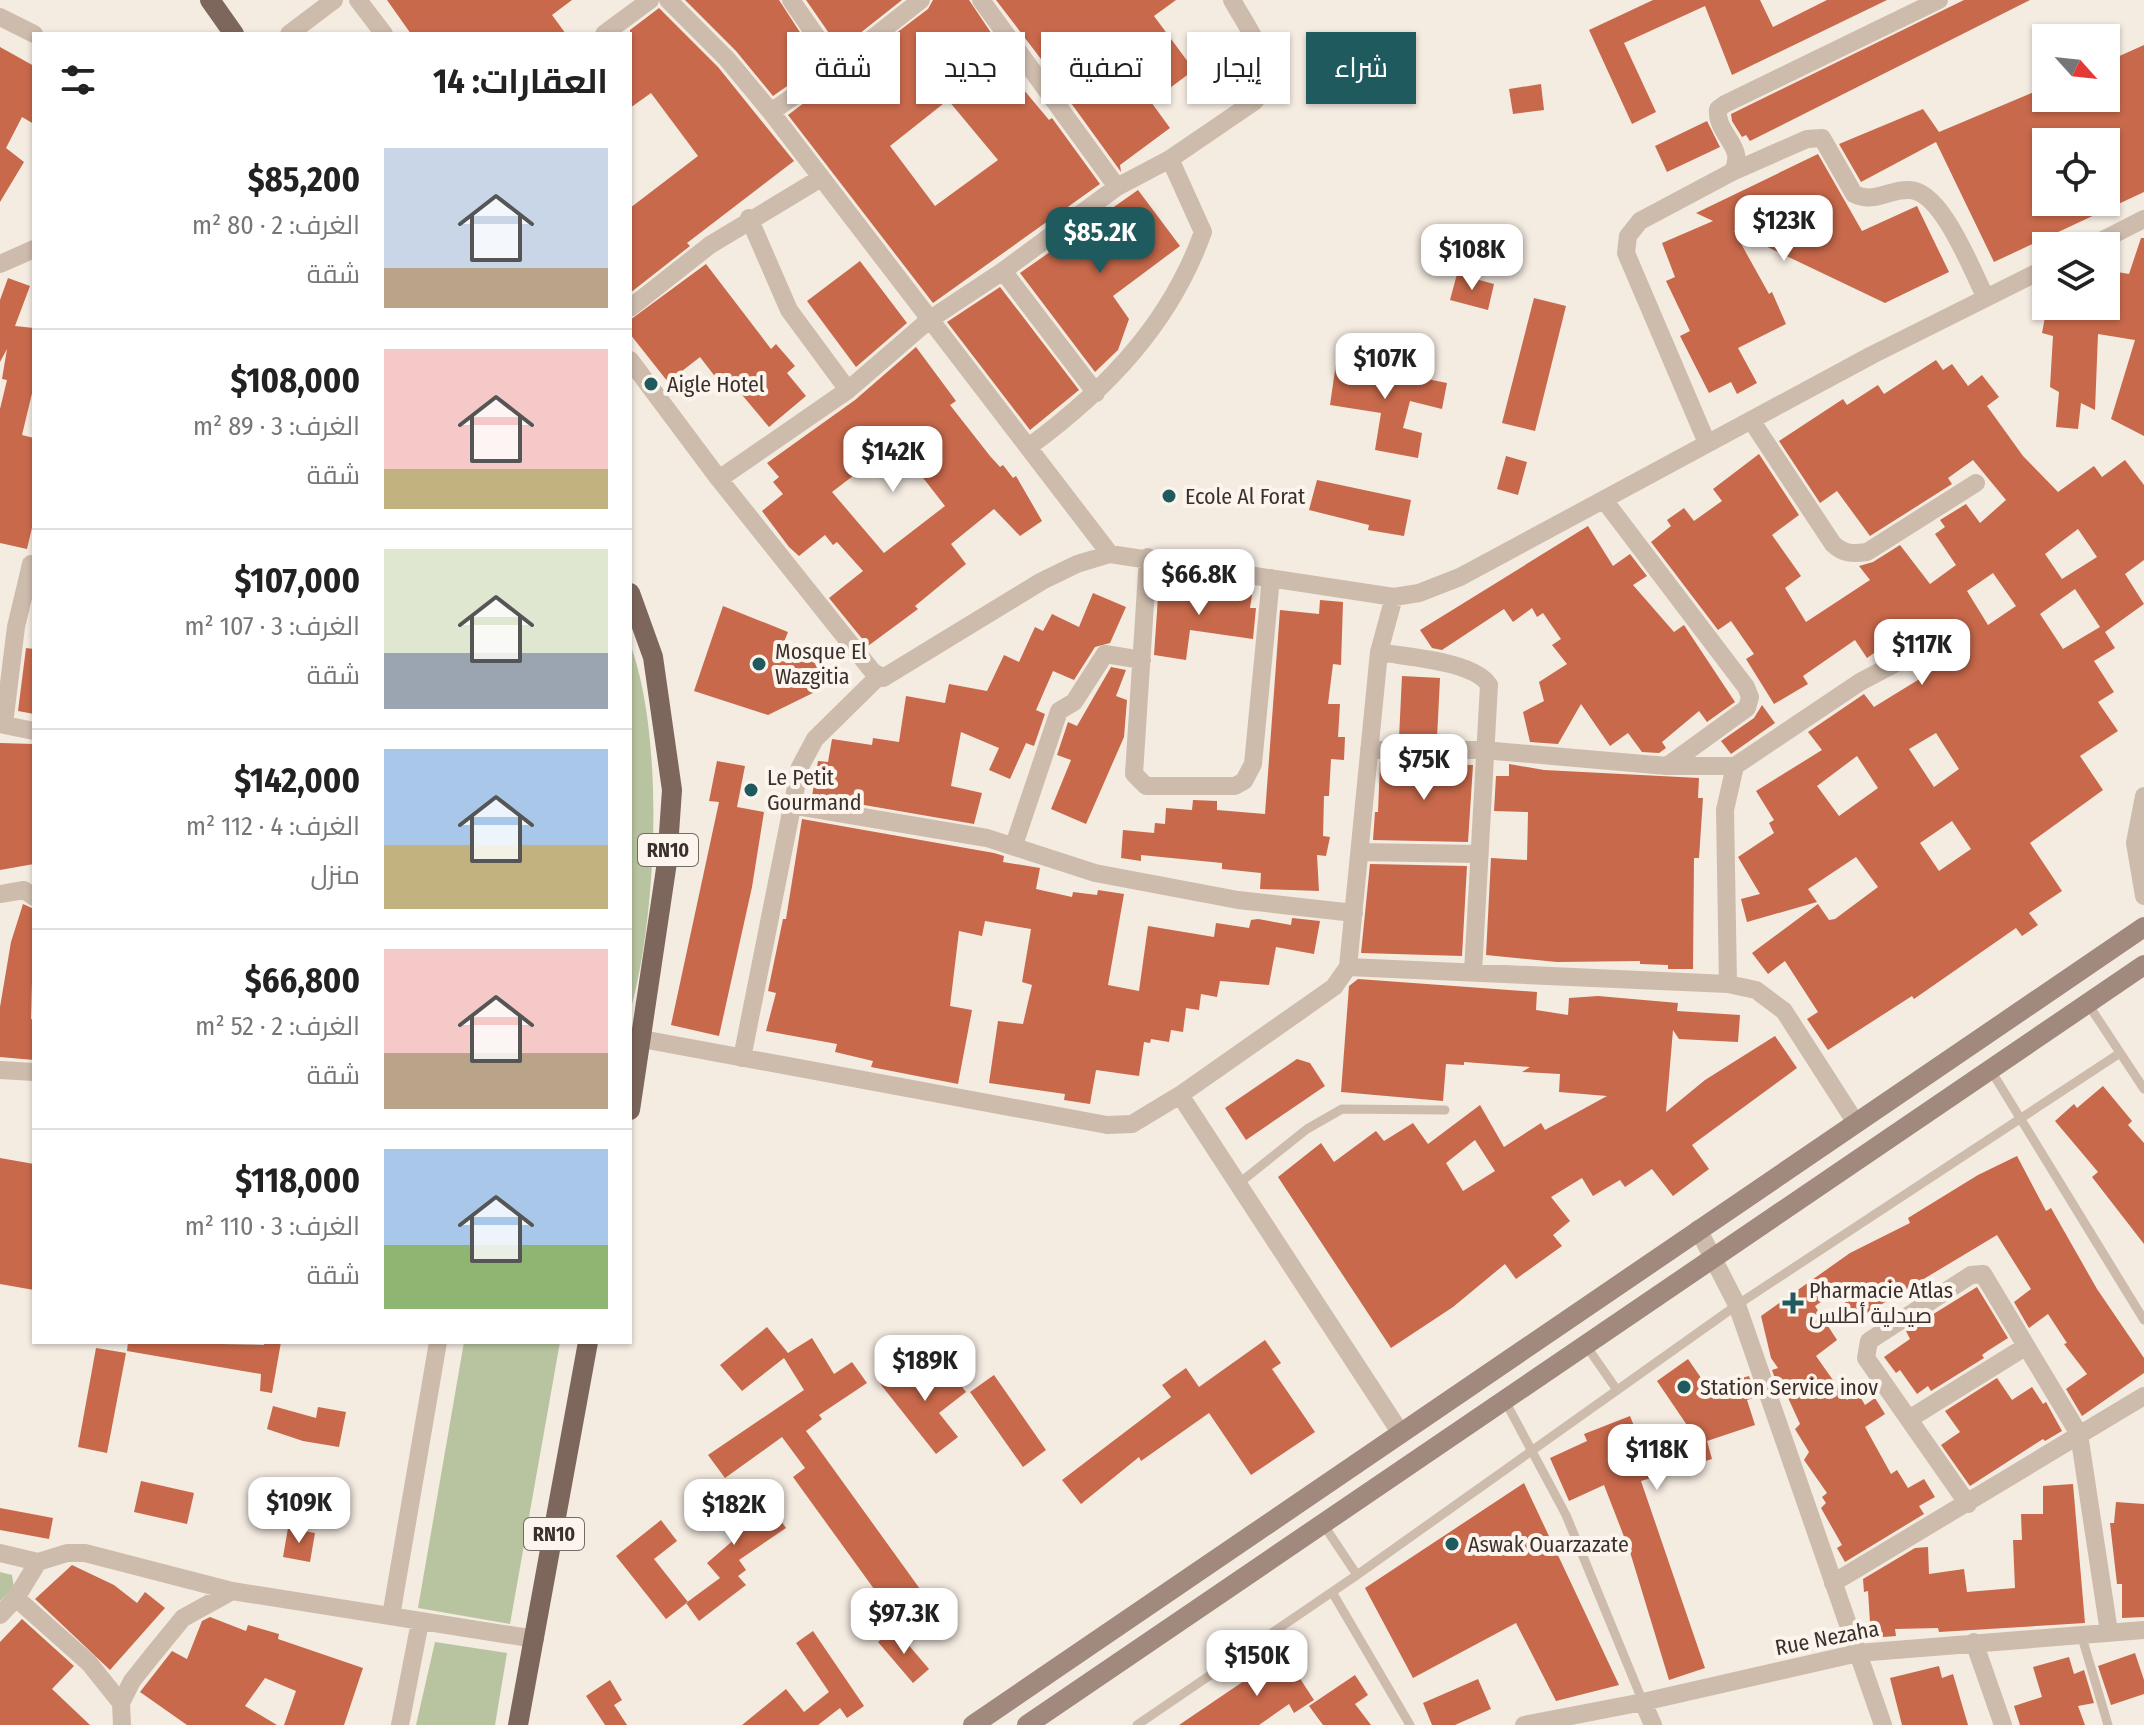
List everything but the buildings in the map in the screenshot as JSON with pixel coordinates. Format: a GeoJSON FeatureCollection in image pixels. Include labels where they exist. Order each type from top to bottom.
{"type":"FeatureCollection","features":[{"type":"Feature","properties":{"kind":"main road"},"geometry":{"type":"LineString","coordinates":[[210,0],[233,32]]}},
{"type":"Feature","properties":{"kind":"main road","name":"RN10"},"geometry":{"type":"LineString","coordinates":[[632,599],[653,657],[672,790],[667,862],[632,1095]]}},
{"type":"Feature","properties":{"kind":"main road"},"geometry":{"type":"LineString","coordinates":[[973,1725],[2144,927]]}},
{"type":"Feature","properties":{"kind":"main road"},"geometry":{"type":"LineString","coordinates":[[1037,1722],[1714,1255],[2144,965]]}},
{"type":"Feature","properties":{"kind":"main road","name":"RN10"},"geometry":{"type":"LineString","coordinates":[[518,1725],[588,1344]]}},
{"type":"Feature","properties":{"kind":"main road"},"geometry":{"type":"LineString","coordinates":[[1400,1432],[1418,1459]]}},
{"type":"Feature","properties":{"kind":"street"},"geometry":{"type":"LineString","coordinates":[[292,32],[334,0]]}},
{"type":"Feature","properties":{"kind":"street"},"geometry":{"type":"LineString","coordinates":[[358,0],[382,32]]}},
{"type":"Feature","properties":{"kind":"street"},"geometry":{"type":"LineString","coordinates":[[607,32],[650,0]]}},
{"type":"Feature","properties":{"kind":"street"},"geometry":{"type":"LineString","coordinates":[[668,0],[727,59],[771,112],[1110,554]]}},
{"type":"Feature","properties":{"kind":"street"},"geometry":{"type":"LineString","coordinates":[[791,0],[813,32]]}},
{"type":"Feature","properties":{"kind":"street"},"geometry":{"type":"LineString","coordinates":[[880,32],[921,0]]}},
{"type":"Feature","properties":{"kind":"street"},"geometry":{"type":"LineString","coordinates":[[981,0],[1117,187]]}},
{"type":"Feature","properties":{"kind":"street"},"geometry":{"type":"LineString","coordinates":[[719,479],[848,390],[929,320],[1003,271],[1117,187],[1170,159],[1255,101],[1264,89],[1266,64],[1232,0]]}},
{"type":"Feature","properties":{"kind":"street"},"geometry":{"type":"LineString","coordinates":[[1732,172],[1738,163],[1738,153],[1717,117],[1718,109],[1939,0]]}},
{"type":"Feature","properties":{"kind":"street"},"geometry":{"type":"LineString","coordinates":[[0,17],[32,33]]}},
{"type":"Feature","properties":{"kind":"street"},"geometry":{"type":"LineString","coordinates":[[771,112],[787,101]]}},
{"type":"Feature","properties":{"kind":"street"},"geometry":{"type":"LineString","coordinates":[[1707,443],[1626,253],[1628,236],[1640,221],[1732,172],[1792,144],[1816,136],[1822,138],[1854,194],[1870,199],[1909,190],[1935,201],[1986,298]]}},
{"type":"Feature","properties":{"kind":"street"},"geometry":{"type":"LineString","coordinates":[[1030,446],[1123,367],[1188,273],[1203,232],[1170,159]]}},
{"type":"Feature","properties":{"kind":"street"},"geometry":{"type":"LineString","coordinates":[[632,306],[749,218],[821,178]]}},
{"type":"Feature","properties":{"kind":"street"},"geometry":{"type":"LineString","coordinates":[[749,218],[789,310],[848,390]]}},
{"type":"Feature","properties":{"kind":"street"},"geometry":{"type":"LineString","coordinates":[[2118,232],[2144,219]]}},
{"type":"Feature","properties":{"kind":"street"},"geometry":{"type":"LineString","coordinates":[[0,264],[32,250]]}},
{"type":"Feature","properties":{"kind":"street"},"geometry":{"type":"LineString","coordinates":[[1003,271],[1096,393]]}},
{"type":"Feature","properties":{"kind":"street"},"geometry":{"type":"LineString","coordinates":[[742,1058],[800,767],[815,739],[878,677],[889,677],[1042,581],[1077,564],[1110,554],[1148,557],[1394,597],[1419,593],[1460,577],[1707,443],[2032,275]]}},
{"type":"Feature","properties":{"kind":"street"},"geometry":{"type":"LineString","coordinates":[[632,363],[719,479],[878,677]]}},
{"type":"Feature","properties":{"kind":"street"},"geometry":{"type":"LineString","coordinates":[[1751,420],[1833,544],[1841,551],[1853,554],[1867,552],[1976,483]]}},
{"type":"Feature","properties":{"kind":"street"},"geometry":{"type":"LineString","coordinates":[[1604,500],[1750,697],[1747,708],[1667,766]]}},
{"type":"Feature","properties":{"kind":"street"},"geometry":{"type":"LineString","coordinates":[[1148,557],[1134,774],[1137,781],[1146,786],[1235,786],[1244,781],[1253,764],[1271,578]]}},
{"type":"Feature","properties":{"kind":"street"},"geometry":{"type":"LineString","coordinates":[[31,564],[8,627],[2,724],[32,731]]}},
{"type":"Feature","properties":{"kind":"street"},"geometry":{"type":"LineString","coordinates":[[642,1039],[1107,1125],[1132,1124],[1180,1095],[1334,987],[1348,967],[1379,652],[1394,597]]}},
{"type":"Feature","properties":{"kind":"street"},"geometry":{"type":"LineString","coordinates":[[1379,652],[1470,669],[1484,677],[1489,685],[1477,854],[1473,972]]}},
{"type":"Feature","properties":{"kind":"street"},"geometry":{"type":"LineString","coordinates":[[1014,845],[1059,711],[1074,702],[1105,654],[1142,660]]}},
{"type":"Feature","properties":{"kind":"street"},"geometry":{"type":"LineString","coordinates":[[1369,750],[1483,750],[1667,766],[1735,766],[1860,682],[1913,654]]}},
{"type":"Feature","properties":{"kind":"street"},"geometry":{"type":"LineString","coordinates":[[1728,984],[1725,810],[1735,766]]}},
{"type":"Feature","properties":{"kind":"street"},"geometry":{"type":"LineString","coordinates":[[2144,796],[2135,843],[2144,896]]}},
{"type":"Feature","properties":{"kind":"street"},"geometry":{"type":"LineString","coordinates":[[791,805],[1014,845],[1095,873],[1238,900],[1354,913]]}},
{"type":"Feature","properties":{"kind":"street"},"geometry":{"type":"LineString","coordinates":[[1360,852],[1477,854]]}},
{"type":"Feature","properties":{"kind":"street"},"geometry":{"type":"LineString","coordinates":[[0,894],[24,890],[32,896]]}},
{"type":"Feature","properties":{"kind":"street"},"geometry":{"type":"LineString","coordinates":[[1348,967],[1728,984],[1756,990],[1784,1011],[1856,1123]]}},
{"type":"Feature","properties":{"kind":"street"},"geometry":{"type":"LineString","coordinates":[[0,1070],[32,1072]]}},
{"type":"Feature","properties":{"kind":"street"},"geometry":{"type":"LineString","coordinates":[[1180,1095],[1400,1432]]}},
{"type":"Feature","properties":{"kind":"street"},"geometry":{"type":"LineString","coordinates":[[1698,1229],[1737,1305],[1883,1725]]}},
{"type":"Feature","properties":{"kind":"street"},"geometry":{"type":"LineString","coordinates":[[1968,1504],[1866,1358],[1869,1341],[1971,1275],[1983,1274],[2079,1434],[2109,1632]]}},
{"type":"Feature","properties":{"kind":"street"},"geometry":{"type":"LineString","coordinates":[[391,1616],[438,1344]]}},
{"type":"Feature","properties":{"kind":"street"},"geometry":{"type":"LineString","coordinates":[[1909,1419],[2025,1347]]}},
{"type":"Feature","properties":{"kind":"street"},"geometry":{"type":"LineString","coordinates":[[1833,1583],[2144,1396]]}},
{"type":"Feature","properties":{"kind":"street"},"geometry":{"type":"LineString","coordinates":[[0,1553],[38,1562],[67,1553],[85,1553],[232,1591],[535,1639]]}},
{"type":"Feature","properties":{"kind":"street"},"geometry":{"type":"LineString","coordinates":[[0,1615],[16,1598],[38,1562]]}},
{"type":"Feature","properties":{"kind":"street"},"geometry":{"type":"LineString","coordinates":[[122,1725],[121,1703],[132,1681],[183,1618],[232,1591]]}},
{"type":"Feature","properties":{"kind":"street"},"geometry":{"type":"LineString","coordinates":[[16,1598],[89,1663],[121,1703]]}},
{"type":"Feature","properties":{"kind":"street"},"geometry":{"type":"LineString","coordinates":[[400,1725],[420,1622]]}},
{"type":"Feature","properties":{"kind":"street","name":"Rue Nezaha"},"geometry":{"type":"LineString","coordinates":[[1524,1725],[1643,1702],[1858,1653],[2144,1630]]}},
{"type":"Feature","properties":{"kind":"street"},"geometry":{"type":"LineString","coordinates":[[1974,1642],[2003,1725]]}},
{"type":"Feature","properties":{"kind":"street"},"geometry":{"type":"LineString","coordinates":[[1643,1702],[1653,1725]]}},
{"type":"Feature","properties":{"kind":"lane"},"geometry":{"type":"LineString","coordinates":[[2088,1004],[2144,1089]]}},
{"type":"Feature","properties":{"kind":"lane"},"geometry":{"type":"LineString","coordinates":[[1137,1725],[1357,1575],[1737,1305],[2120,1053]]}},
{"type":"Feature","properties":{"kind":"lane"},"geometry":{"type":"LineString","coordinates":[[1990,1069],[2144,1320]]}},
{"type":"Feature","properties":{"kind":"lane"},"geometry":{"type":"LineString","coordinates":[[1238,1184],[1307,1129],[1342,1109],[1445,1110]]}},
{"type":"Feature","properties":{"kind":"lane"},"geometry":{"type":"LineString","coordinates":[[1585,1344],[1617,1390]]}},
{"type":"Feature","properties":{"kind":"lane"},"geometry":{"type":"LineString","coordinates":[[1504,1399],[1566,1515],[1643,1702]]}},
{"type":"Feature","properties":{"kind":"lane"},"geometry":{"type":"LineString","coordinates":[[1323,1524],[1357,1575]]}},
{"type":"Feature","properties":{"kind":"lane"},"geometry":{"type":"LineString","coordinates":[[1332,1592],[1410,1725]]}},
{"type":"Feature","properties":{"kind":"lane"},"geometry":{"type":"LineString","coordinates":[[2081,1634],[2108,1725]]}},
{"type":"Feature","properties":{"kind":"green space"},"geometry":{"type":"Polygon","coordinates":[[[632,651],[649,727],[652,776],[651,878],[632,1003],[632,651]]]}},
{"type":"Feature","properties":{"kind":"green space"},"geometry":{"type":"Polygon","coordinates":[[[464,1344],[560,1344],[510,1624],[418,1608],[464,1344]]]}},
{"type":"Feature","properties":{"kind":"green space"},"geometry":{"type":"Polygon","coordinates":[[[0,1572],[12,1575],[14,1588],[0,1601],[0,1572]]]}},
{"type":"Feature","properties":{"kind":"green space"},"geometry":{"type":"Polygon","coordinates":[[[435,1642],[507,1653],[495,1725],[416,1725],[435,1642]]]}},
{"type":"Feature","properties":{"kind":"place","name":"Aigle Hotel"},"geometry":{"type":"Point","coordinates":[651,384]}},
{"type":"Feature","properties":{"kind":"place","name":"Ecole Al Forat"},"geometry":{"type":"Point","coordinates":[1169,496]}},
{"type":"Feature","properties":{"kind":"place","name":"Mosque El Wazgitia"},"geometry":{"type":"Point","coordinates":[759,664]}},
{"type":"Feature","properties":{"kind":"place","name":"Le Petit Gourmand"},"geometry":{"type":"Point","coordinates":[751,790]}},
{"type":"Feature","properties":{"kind":"place","name":"Pharmacie Atlas صيدلية أطلس"},"geometry":{"type":"Point","coordinates":[1793,1303]}},
{"type":"Feature","properties":{"kind":"place","name":"Station Service inov"},"geometry":{"type":"Point","coordinates":[1684,1387]}},
{"type":"Feature","properties":{"kind":"place","name":"Aswak Ouarzazate"},"geometry":{"type":"Point","coordinates":[1452,1544]}}]}
